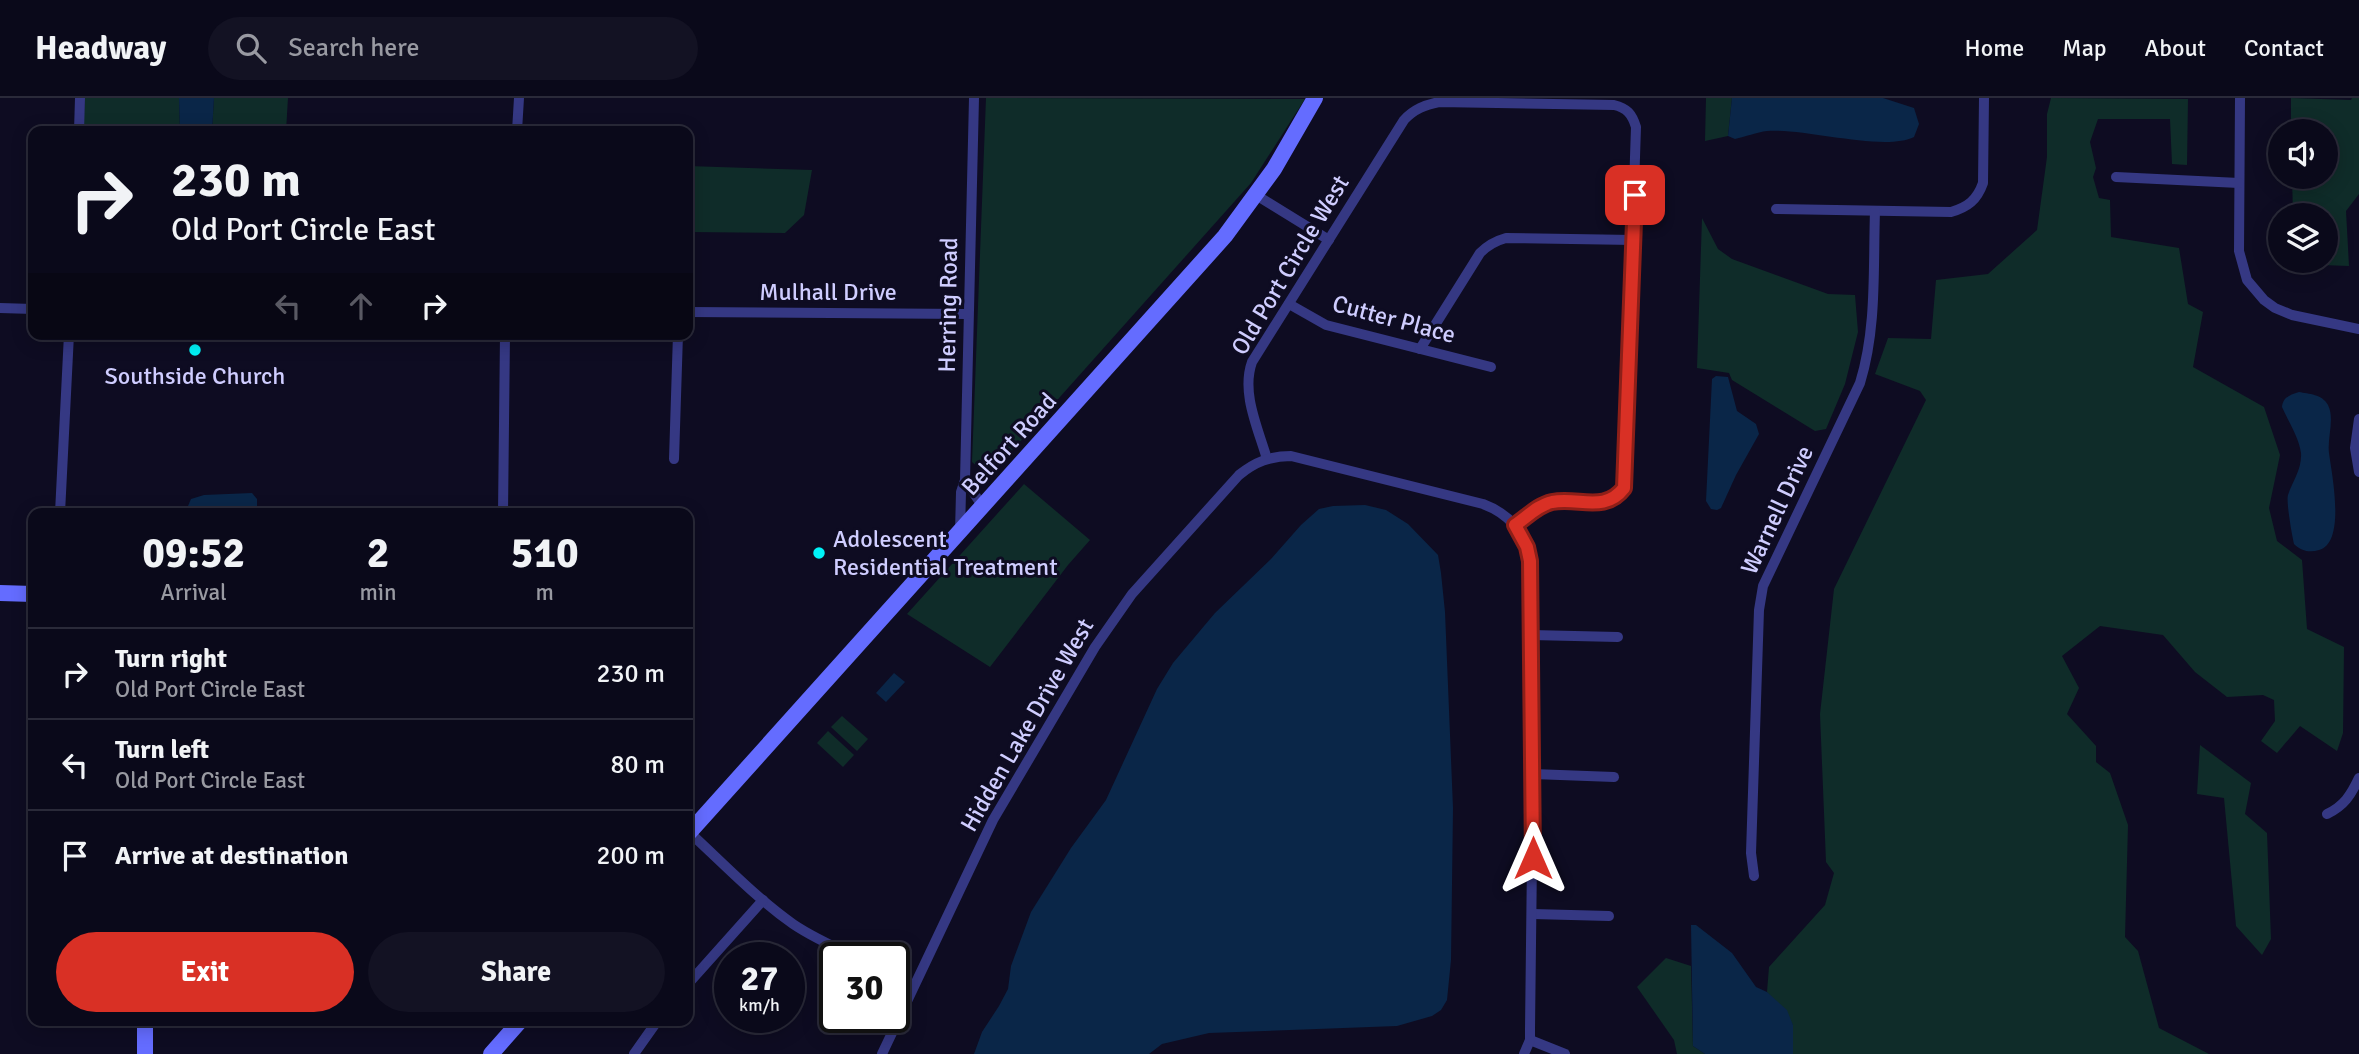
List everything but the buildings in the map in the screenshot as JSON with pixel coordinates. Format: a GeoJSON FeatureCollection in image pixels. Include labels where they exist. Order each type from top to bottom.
{"type":"FeatureCollection","features":[{"type":"Feature","properties":{"kind":"street"},"geometry":{"type":"LineString","coordinates":[[79,126],[80,98]]}},
{"type":"Feature","properties":{"kind":"street"},"geometry":{"type":"LineString","coordinates":[[517,126],[519,98]]}},
{"type":"Feature","properties":{"kind":"street","name":"Herring Road"},"geometry":{"type":"LineString","coordinates":[[960,532],[961,492],[965,480],[974,98]]}},
{"type":"Feature","properties":{"kind":"street","name":"Belfort Road"},"geometry":{"type":"LineString","coordinates":[[693,829],[1200,264],[1256,195],[1315,98]]}},
{"type":"Feature","properties":{"kind":"street"},"geometry":{"type":"LineString","coordinates":[[1776,209],[1951,212],[1970,204],[1979,194],[1983,183],[1984,98]]}},
{"type":"Feature","properties":{"kind":"street"},"geometry":{"type":"LineString","coordinates":[[2240,98],[2239,251],[2247,279],[2255,291],[2275,308],[2292,315],[2359,329]]}},
{"type":"Feature","properties":{"kind":"street","name":"Old Port Circle West"},"geometry":{"type":"LineString","coordinates":[[1267,459],[1248,394],[1247,382],[1252,362],[1404,120],[1419,108],[1439,102],[1614,105],[1629,111],[1634,117],[1636,127],[1633,240]]}},
{"type":"Feature","properties":{"kind":"street"},"geometry":{"type":"LineString","coordinates":[[2116,177],[2239,183]]}},
{"type":"Feature","properties":{"kind":"street"},"geometry":{"type":"LineString","coordinates":[[1256,195],[1329,240]]}},
{"type":"Feature","properties":{"kind":"street","name":"Warnell Drive"},"geometry":{"type":"LineString","coordinates":[[1754,876],[1751,853],[1761,598],[1771,566],[1860,383],[1867,362],[1871,335],[1875,211]]}},
{"type":"Feature","properties":{"kind":"street"},"geometry":{"type":"LineString","coordinates":[[1420,349],[1480,253],[1496,240],[1633,240],[1624,488],[1612,500],[1603,502],[1548,503],[1515,525]]}},
{"type":"Feature","properties":{"kind":"street","name":"Cutter Place"},"geometry":{"type":"LineString","coordinates":[[1289,304],[1326,325],[1491,367]]}},
{"type":"Feature","properties":{"kind":"street"},"geometry":{"type":"LineString","coordinates":[[0,309],[28,309]]}},
{"type":"Feature","properties":{"kind":"street","name":"Mulhall Drive"},"geometry":{"type":"LineString","coordinates":[[693,312],[968,314]]}},
{"type":"Feature","properties":{"kind":"street"},"geometry":{"type":"LineString","coordinates":[[60,508],[69,340]]}},
{"type":"Feature","properties":{"kind":"street"},"geometry":{"type":"LineString","coordinates":[[503,508],[505,340]]}},
{"type":"Feature","properties":{"kind":"street"},"geometry":{"type":"LineString","coordinates":[[674,459],[678,340]]}},
{"type":"Feature","properties":{"kind":"street"},"geometry":{"type":"LineString","coordinates":[[2359,419],[2355,448],[2359,472]]}},
{"type":"Feature","properties":{"kind":"street"},"geometry":{"type":"LineString","coordinates":[[1267,459],[1280,456],[1303,458],[1483,503],[1503,514],[1515,525],[1527,547],[1530,561],[1533,774],[1530,1040],[1524,1054]]}},
{"type":"Feature","properties":{"kind":"street","name":"Hidden Lake Drive West"},"geometry":{"type":"LineString","coordinates":[[882,1054],[993,820],[1024,764],[1115,617],[1161,561],[1239,475],[1267,459]]}},
{"type":"Feature","properties":{"kind":"street"},"geometry":{"type":"LineString","coordinates":[[965,480],[983,507]]}},
{"type":"Feature","properties":{"kind":"street"},"geometry":{"type":"LineString","coordinates":[[0,593],[28,594]]}},
{"type":"Feature","properties":{"kind":"street"},"geometry":{"type":"LineString","coordinates":[[1531,635],[1618,637]]}},
{"type":"Feature","properties":{"kind":"street"},"geometry":{"type":"LineString","coordinates":[[1533,774],[1614,777]]}},
{"type":"Feature","properties":{"kind":"street"},"geometry":{"type":"LineString","coordinates":[[2327,814],[2340,808],[2359,778]]}},
{"type":"Feature","properties":{"kind":"street"},"geometry":{"type":"LineString","coordinates":[[693,837],[763,900],[809,934],[825,942]]}},
{"type":"Feature","properties":{"kind":"street"},"geometry":{"type":"LineString","coordinates":[[693,978],[763,900]]}},
{"type":"Feature","properties":{"kind":"street"},"geometry":{"type":"LineString","coordinates":[[1532,914],[1609,916]]}},
{"type":"Feature","properties":{"kind":"street"},"geometry":{"type":"LineString","coordinates":[[910,983],[914,985]]}},
{"type":"Feature","properties":{"kind":"street"},"geometry":{"type":"LineString","coordinates":[[145,1026],[145,1054]]}},
{"type":"Feature","properties":{"kind":"street"},"geometry":{"type":"LineString","coordinates":[[491,1054],[511,1026]]}},
{"type":"Feature","properties":{"kind":"street"},"geometry":{"type":"LineString","coordinates":[[634,1054],[654,1026]]}},
{"type":"Feature","properties":{"kind":"street"},"geometry":{"type":"LineString","coordinates":[[1530,1040],[1565,1054]]}},
{"type":"Feature","properties":{"kind":"green space"},"geometry":{"type":"Polygon","coordinates":[[[85,98],[179,98],[180,126],[83,126],[85,98]]]}},
{"type":"Feature","properties":{"kind":"green space"},"geometry":{"type":"Polygon","coordinates":[[[214,98],[288,98],[286,126],[212,126],[214,98]]]}},
{"type":"Feature","properties":{"kind":"green space"},"geometry":{"type":"Polygon","coordinates":[[[986,98],[1305,99],[1251,183],[993,472],[979,468],[972,462],[986,98]]]}},
{"type":"Feature","properties":{"kind":"green space"},"geometry":{"type":"Polygon","coordinates":[[[1706,98],[1732,98],[1728,136],[1705,141],[1706,98]]]}},
{"type":"Feature","properties":{"kind":"green space"},"geometry":{"type":"Polygon","coordinates":[[[2051,98],[2188,99],[2187,165],[2172,164],[2170,119],[2098,119],[2090,142],[2096,168],[2093,177],[2099,198],[2110,200],[2111,237],[2179,248],[2188,304],[2203,312],[2193,367],[2264,407],[2280,455],[2269,508],[2277,541],[2302,560],[2307,629],[2344,647],[2343,733],[2337,751],[2300,726],[2277,753],[2261,741],[2275,721],[2274,700],[2263,695],[2227,697],[2195,672],[2163,635],[2100,626],[2062,656],[2079,688],[2067,714],[2096,746],[2096,762],[2110,773],[2128,825],[2125,937],[2138,951],[2159,1028],[2209,1054],[1793,1054],[1793,1025],[1767,992],[1769,967],[1825,905],[1834,873],[1826,862],[1820,714],[1834,589],[1926,400],[1920,391],[1875,374],[1888,338],[1931,339],[1936,280],[1988,274],[2037,230],[2047,157],[2047,114],[2051,98]]]}},
{"type":"Feature","properties":{"kind":"green space"},"geometry":{"type":"Polygon","coordinates":[[[2291,98],[2359,98],[2359,194],[2346,211],[2349,266],[2338,266],[2338,203],[2293,203],[2292,189],[2338,189],[2338,119],[2291,119],[2291,98]]]}},
{"type":"Feature","properties":{"kind":"green space"},"geometry":{"type":"Polygon","coordinates":[[[693,166],[812,170],[804,215],[785,233],[693,232],[693,166]]]}},
{"type":"Feature","properties":{"kind":"green space"},"geometry":{"type":"Polygon","coordinates":[[[1702,218],[1718,249],[1732,259],[1828,294],[1855,295],[1858,332],[1845,384],[1826,429],[1815,431],[1732,380],[1729,373],[1697,368],[1702,218]]]}},
{"type":"Feature","properties":{"kind":"green space"},"geometry":{"type":"Polygon","coordinates":[[[1024,484],[1090,540],[990,667],[907,614],[1024,484]]]}},
{"type":"Feature","properties":{"kind":"green space"},"geometry":{"type":"Polygon","coordinates":[[[842,716],[868,739],[857,751],[831,727],[842,716]]]}},
{"type":"Feature","properties":{"kind":"green space"},"geometry":{"type":"Polygon","coordinates":[[[828,731],[854,755],[843,767],[817,743],[828,731]]]}},
{"type":"Feature","properties":{"kind":"green space"},"geometry":{"type":"Polygon","coordinates":[[[2200,745],[2251,783],[2245,814],[2267,833],[2271,939],[2262,955],[2236,926],[2224,798],[2197,794],[2200,745]]]}},
{"type":"Feature","properties":{"kind":"green space"},"geometry":{"type":"Polygon","coordinates":[[[1666,958],[1691,966],[1693,1046],[1705,1054],[1677,1054],[1674,1040],[1637,987],[1666,958]]]}},
{"type":"Feature","properties":{"kind":"water"},"geometry":{"type":"Polygon","coordinates":[[[179,98],[214,98],[212,126],[180,126],[179,98]]]}},
{"type":"Feature","properties":{"kind":"water"},"geometry":{"type":"Polygon","coordinates":[[[1732,98],[1883,98],[1914,108],[1919,124],[1914,137],[1901,141],[1864,141],[1783,131],[1763,132],[1735,139],[1728,136],[1732,98]]]}},
{"type":"Feature","properties":{"kind":"water"},"geometry":{"type":"Polygon","coordinates":[[[1716,376],[1728,377],[1737,411],[1756,424],[1759,434],[1721,508],[1717,510],[1711,509],[1706,501],[1712,379],[1716,376]]]}},
{"type":"Feature","properties":{"kind":"water"},"geometry":{"type":"Polygon","coordinates":[[[2299,392],[2322,399],[2328,405],[2331,416],[2329,447],[2335,522],[2327,545],[2312,551],[2303,550],[2294,544],[2288,504],[2288,495],[2299,469],[2301,453],[2296,435],[2282,407],[2285,399],[2299,392]]]}},
{"type":"Feature","properties":{"kind":"water"},"geometry":{"type":"Polygon","coordinates":[[[252,493],[257,499],[257,508],[187,508],[191,499],[204,495],[252,493]]]}},
{"type":"Feature","properties":{"kind":"water"},"geometry":{"type":"Polygon","coordinates":[[[1365,505],[1386,510],[1408,524],[1438,555],[1441,573],[1453,808],[1451,960],[1447,1000],[1441,1010],[1432,1016],[1397,1026],[1209,1033],[1162,1044],[1149,1054],[974,1054],[982,1032],[1008,989],[1011,966],[1031,912],[1071,848],[1106,800],[1157,689],[1173,663],[1215,613],[1319,509],[1365,505]]]}},
{"type":"Feature","properties":{"kind":"water"},"geometry":{"type":"Polygon","coordinates":[[[894,673],[905,682],[886,702],[876,693],[894,673]]]}},
{"type":"Feature","properties":{"kind":"water"},"geometry":{"type":"Polygon","coordinates":[[[1691,925],[1696,925],[1732,953],[1756,987],[1767,992],[1787,1010],[1793,1025],[1793,1054],[1705,1054],[1693,1046],[1691,925]]]}},
{"type":"Feature","properties":{"kind":"place","name":"Southside Church"},"geometry":{"type":"Point","coordinates":[195,350]}},
{"type":"Feature","properties":{"kind":"place","name":"Adolescent Residential Treatment"},"geometry":{"type":"Point","coordinates":[819,553]}},
{"type":"Feature","properties":{"kind":"route"},"geometry":{"type":"LineString","coordinates":[[1533,858],[1530,561],[1527,547],[1515,525],[1548,503],[1603,502],[1612,500],[1624,488],[1635,195]]}}]}
